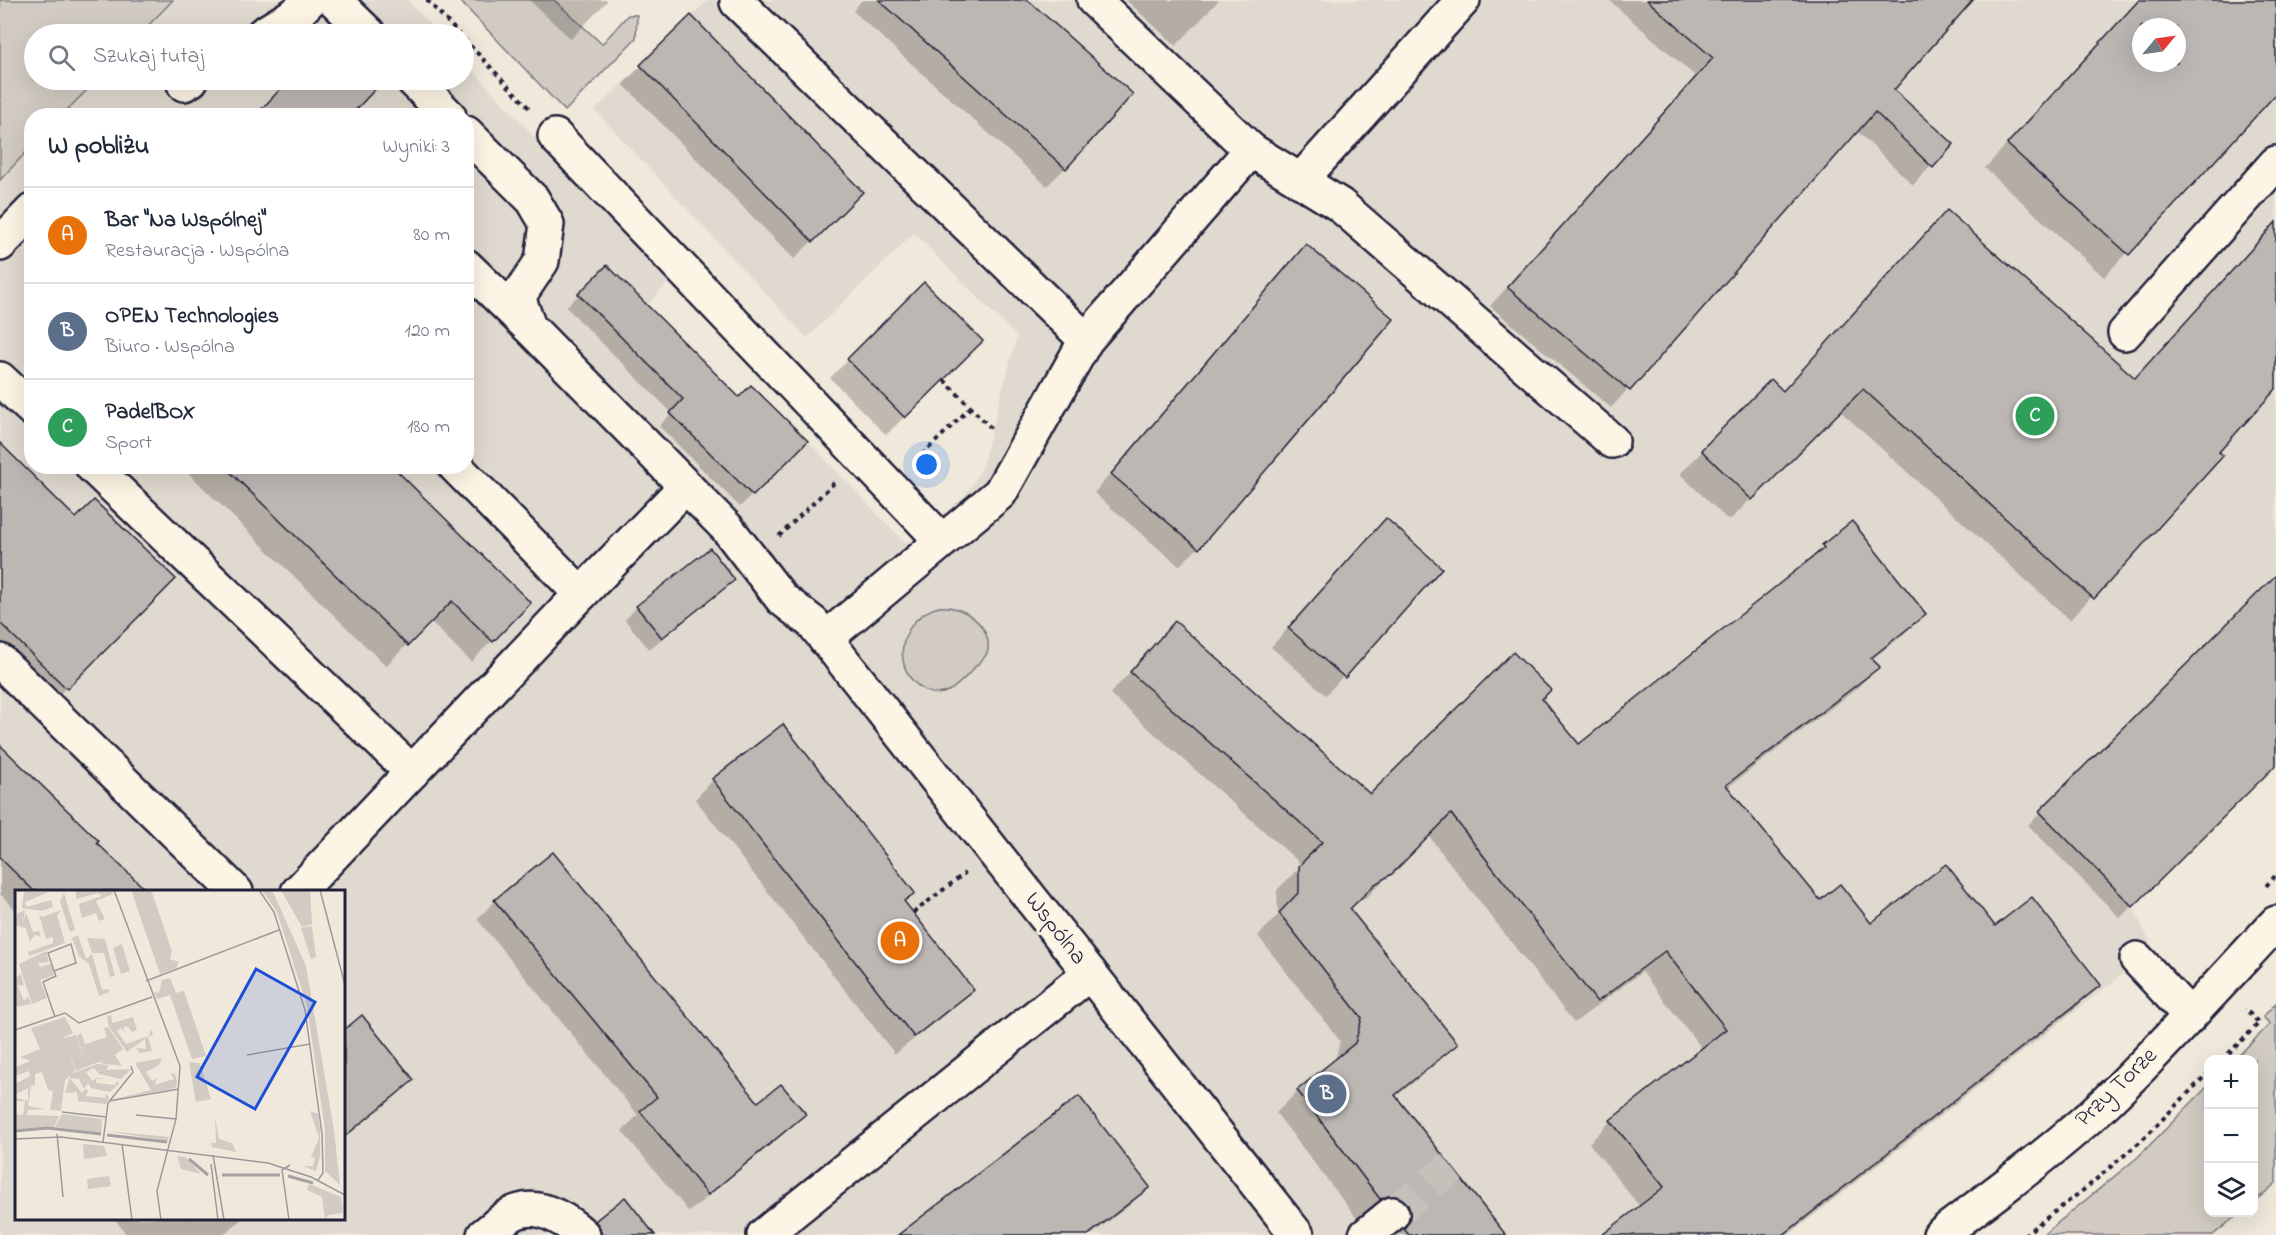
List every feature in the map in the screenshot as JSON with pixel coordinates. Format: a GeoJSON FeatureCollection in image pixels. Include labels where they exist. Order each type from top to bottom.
{"type":"FeatureCollection","features":[{"type":"Feature","properties":{"kind":"street"},"geometry":{"type":"LineString","coordinates":[[279,24],[297,13],[310,0]]}},
{"type":"Feature","properties":{"kind":"street"},"geometry":{"type":"LineString","coordinates":[[334,0],[359,24]]}},
{"type":"Feature","properties":{"kind":"street"},"geometry":{"type":"LineString","coordinates":[[739,0],[737,2],[1086,340]]}},
{"type":"Feature","properties":{"kind":"street"},"geometry":{"type":"LineString","coordinates":[[1094,0],[1251,150],[1340,205],[1612,441]]}},
{"type":"Feature","properties":{"kind":"street"},"geometry":{"type":"LineString","coordinates":[[1300,181],[1463,0]]}},
{"type":"Feature","properties":{"kind":"street"},"geometry":{"type":"LineString","coordinates":[[423,90],[441,108]]}},
{"type":"Feature","properties":{"kind":"street"},"geometry":{"type":"LineString","coordinates":[[555,136],[942,542]]}},
{"type":"Feature","properties":{"kind":"street"},"geometry":{"type":"LineString","coordinates":[[474,141],[533,200],[547,224],[542,261],[518,297],[529,327]]}},
{"type":"Feature","properties":{"kind":"street"},"geometry":{"type":"LineString","coordinates":[[819,631],[942,542],[1000,493],[1086,340],[1251,150]]}},
{"type":"Feature","properties":{"kind":"street"},"geometry":{"type":"LineString","coordinates":[[2124,333],[2276,163]]}},
{"type":"Feature","properties":{"kind":"street"},"geometry":{"type":"LineString","coordinates":[[0,244],[24,219]]}},
{"type":"Feature","properties":{"kind":"street","name":"Wspólna"},"geometry":{"type":"LineString","coordinates":[[474,274],[727,528],[782,599],[819,631],[1090,973],[1284,1230]]}},
{"type":"Feature","properties":{"kind":"street"},"geometry":{"type":"LineString","coordinates":[[0,379],[24,402]]}},
{"type":"Feature","properties":{"kind":"street"},"geometry":{"type":"LineString","coordinates":[[100,474],[412,772]]}},
{"type":"Feature","properties":{"kind":"street"},"geometry":{"type":"LineString","coordinates":[[463,474],[581,594]]}},
{"type":"Feature","properties":{"kind":"street"},"geometry":{"type":"LineString","coordinates":[[299,890],[686,486]]}},
{"type":"Feature","properties":{"kind":"street"},"geometry":{"type":"LineString","coordinates":[[0,661],[235,890]]}},
{"type":"Feature","properties":{"kind":"street","name":"Przy Torze"},"geometry":{"type":"LineString","coordinates":[[1940,1235],[2053,1148],[2106,1101],[2190,1016],[2276,923]]}},
{"type":"Feature","properties":{"kind":"street"},"geometry":{"type":"LineString","coordinates":[[2137,959],[2190,1016]]}},
{"type":"Feature","properties":{"kind":"street"},"geometry":{"type":"LineString","coordinates":[[764,1235],[1090,973]]}},
{"type":"Feature","properties":{"kind":"street"},"geometry":{"type":"LineString","coordinates":[[484,1235],[509,1216],[524,1209],[550,1213],[583,1235]]}},
{"type":"Feature","properties":{"kind":"street"},"geometry":{"type":"LineString","coordinates":[[1366,1235],[1392,1214]]}},
{"type":"Feature","properties":{"kind":"path"},"geometry":{"type":"LineString","coordinates":[[427,0],[450,24]]}},
{"type":"Feature","properties":{"kind":"path"},"geometry":{"type":"LineString","coordinates":[[474,50],[555,136]]}},
{"type":"Feature","properties":{"kind":"path"},"geometry":{"type":"LineString","coordinates":[[944,380],[979,415]]}},
{"type":"Feature","properties":{"kind":"path"},"geometry":{"type":"LineString","coordinates":[[926,467],[918,459],[971,407]]}},
{"type":"Feature","properties":{"kind":"path"},"geometry":{"type":"LineString","coordinates":[[913,913],[968,870]]}},
{"type":"Feature","properties":{"kind":"path"},"geometry":{"type":"LineString","coordinates":[[2024,1235],[2086,1188],[2142,1140],[2204,1077]]}},
{"type":"Feature","properties":{"kind":"shaded area"},"geometry":{"type":"Polygon","coordinates":[[[0,0],[173,0],[150,24],[24,24],[24,90],[87,90],[69,108],[24,108],[24,154],[0,180],[0,0]]]}},
{"type":"Feature","properties":{"kind":"shaded area"},"geometry":{"type":"Polygon","coordinates":[[[173,0],[407,0],[430,24],[150,24],[173,0]]]}},
{"type":"Feature","properties":{"kind":"shaded area"},"geometry":{"type":"Polygon","coordinates":[[[459,0],[554,0],[602,44],[628,15],[637,15],[636,38],[565,111],[459,0]]]}},
{"type":"Feature","properties":{"kind":"shaded area"},"geometry":{"type":"Polygon","coordinates":[[[708,0],[2276,0],[2276,765],[2133,907],[2152,947],[2114,981],[1789,1235],[0,1235],[0,180],[24,154],[24,474],[474,474],[474,108],[69,108],[87,90],[474,90],[474,72],[669,282],[647,305],[739,397],[808,441],[906,544],[964,497],[981,470],[1017,337],[914,233],[807,338],[595,110],[708,0]]]}},
{"type":"Feature","properties":{"kind":"shaded area"},"geometry":{"type":"Polygon","coordinates":[[[939,607],[965,612],[980,624],[988,641],[988,650],[957,685],[951,690],[937,694],[921,688],[911,678],[902,655],[908,631],[916,620],[926,612],[939,607]]]}},
{"type":"Feature","properties":{"kind":"shaded area"},"geometry":{"type":"Polygon","coordinates":[[[2276,1003],[2276,1183],[2258,1199],[2258,1055],[2239,1055],[2270,1024],[2263,1017],[2276,1003]]]}},
{"type":"Feature","properties":{"kind":"shaded area"},"geometry":{"type":"Polygon","coordinates":[[[2204,1090],[2204,1217],[2235,1217],[2213,1235],[2043,1235],[2138,1157],[2204,1090]]]}},
{"type":"Feature","properties":{"kind":"building"},"geometry":{"type":"Polygon","coordinates":[[[879,0],[1028,0],[1133,94],[1066,169],[879,0]]]}},
{"type":"Feature","properties":{"kind":"building"},"geometry":{"type":"Polygon","coordinates":[[[1647,0],[1973,0],[1894,90],[1954,144],[1933,168],[1875,112],[1630,391],[1507,287],[1713,58],[1647,0]]]}},
{"type":"Feature","properties":{"kind":"building"},"geometry":{"type":"Polygon","coordinates":[[[2139,0],[2276,0],[2276,94],[2129,255],[2007,144],[2139,0]]]}},
{"type":"Feature","properties":{"kind":"building"},"geometry":{"type":"Polygon","coordinates":[[[691,15],[863,192],[813,242],[640,65],[691,15]]]}},
{"type":"Feature","properties":{"kind":"building"},"geometry":{"type":"Polygon","coordinates":[[[280,90],[374,90],[358,108],[263,108],[280,90]]]}},
{"type":"Feature","properties":{"kind":"building"},"geometry":{"type":"Polygon","coordinates":[[[1947,210],[2135,378],[2276,222],[2276,389],[2219,452],[2223,456],[2094,599],[1863,389],[1752,500],[1701,450],[1771,379],[1783,391],[1947,210]]]}},
{"type":"Feature","properties":{"kind":"building"},"geometry":{"type":"Polygon","coordinates":[[[1306,244],[1394,319],[1199,549],[1111,474],[1306,244]]]}},
{"type":"Feature","properties":{"kind":"building"},"geometry":{"type":"Polygon","coordinates":[[[607,265],[739,397],[751,385],[808,441],[753,496],[670,413],[683,399],[578,294],[607,265]]]}},
{"type":"Feature","properties":{"kind":"building"},"geometry":{"type":"Polygon","coordinates":[[[924,282],[983,341],[905,418],[847,359],[924,282]]]}},
{"type":"Feature","properties":{"kind":"building"},"geometry":{"type":"Polygon","coordinates":[[[0,443],[24,467],[24,474],[31,474],[76,518],[94,500],[176,579],[67,689],[0,623],[0,443]]]}},
{"type":"Feature","properties":{"kind":"building"},"geometry":{"type":"Polygon","coordinates":[[[232,474],[400,474],[531,603],[493,642],[452,601],[408,646],[232,474]]]}},
{"type":"Feature","properties":{"kind":"building"},"geometry":{"type":"Polygon","coordinates":[[[1386,518],[1442,568],[1345,678],[1288,628],[1386,518]]]}},
{"type":"Feature","properties":{"kind":"building"},"geometry":{"type":"Polygon","coordinates":[[[1852,521],[1926,614],[1871,658],[1880,667],[1726,785],[1820,900],[1840,884],[1871,923],[1946,864],[1995,926],[2032,897],[2101,985],[1783,1235],[1602,1235],[1664,1187],[1610,1120],[1726,1029],[1665,951],[1597,1002],[1451,814],[1392,874],[1375,884],[1350,909],[1458,1044],[1395,1095],[1506,1235],[1409,1235],[1404,1229],[1410,1220],[1411,1212],[1407,1203],[1398,1196],[1380,1199],[1297,1090],[1355,1043],[1362,1018],[1279,913],[1299,892],[1299,866],[1322,842],[1130,672],[1175,621],[1370,794],[1513,652],[1551,690],[1542,699],[1579,744],[1824,548],[1822,545],[1852,521]]]}},
{"type":"Feature","properties":{"kind":"building"},"geometry":{"type":"Polygon","coordinates":[[[710,548],[735,580],[662,638],[636,606],[710,548]]]}},
{"type":"Feature","properties":{"kind":"building"},"geometry":{"type":"Polygon","coordinates":[[[2276,575],[2276,765],[2133,907],[2039,811],[2276,575]]]}},
{"type":"Feature","properties":{"kind":"building"},"geometry":{"type":"Polygon","coordinates":[[[783,724],[915,893],[904,901],[974,990],[914,1037],[712,779],[783,724]]]}},
{"type":"Feature","properties":{"kind":"building"},"geometry":{"type":"Polygon","coordinates":[[[0,745],[146,890],[33,890],[0,858],[0,745]]]}},
{"type":"Feature","properties":{"kind":"building"},"geometry":{"type":"Polygon","coordinates":[[[553,852],[758,1102],[781,1084],[806,1114],[708,1195],[640,1111],[657,1097],[494,900],[553,852]]]}},
{"type":"Feature","properties":{"kind":"building"},"geometry":{"type":"Polygon","coordinates":[[[362,1015],[414,1080],[345,1136],[345,1029],[362,1015]]]}},
{"type":"Feature","properties":{"kind":"building"},"geometry":{"type":"Polygon","coordinates":[[[1079,1096],[1150,1187],[1088,1235],[898,1235],[1079,1096]]]}},
{"type":"Feature","properties":{"kind":"building"},"geometry":{"type":"Polygon","coordinates":[[[625,1197],[655,1235],[601,1235],[600,1228],[595,1221],[625,1197]]]}},
{"type":"Feature","properties":{"kind":"tunnel"},"geometry":{"type":"LineString","coordinates":[[1392,1214],[1452,1167]]}},
{"type":"Feature","properties":{"kind":"place","name":"PadelBOX"},"geometry":{"type":"Point","coordinates":[2035,416]}},
{"type":"Feature","properties":{"kind":"place","name":"Bar \"Na Wspólnej\""},"geometry":{"type":"Point","coordinates":[900,941]}},
{"type":"Feature","properties":{"kind":"place","name":"OPEN Technologies"},"geometry":{"type":"Point","coordinates":[1327,1094]}}]}
